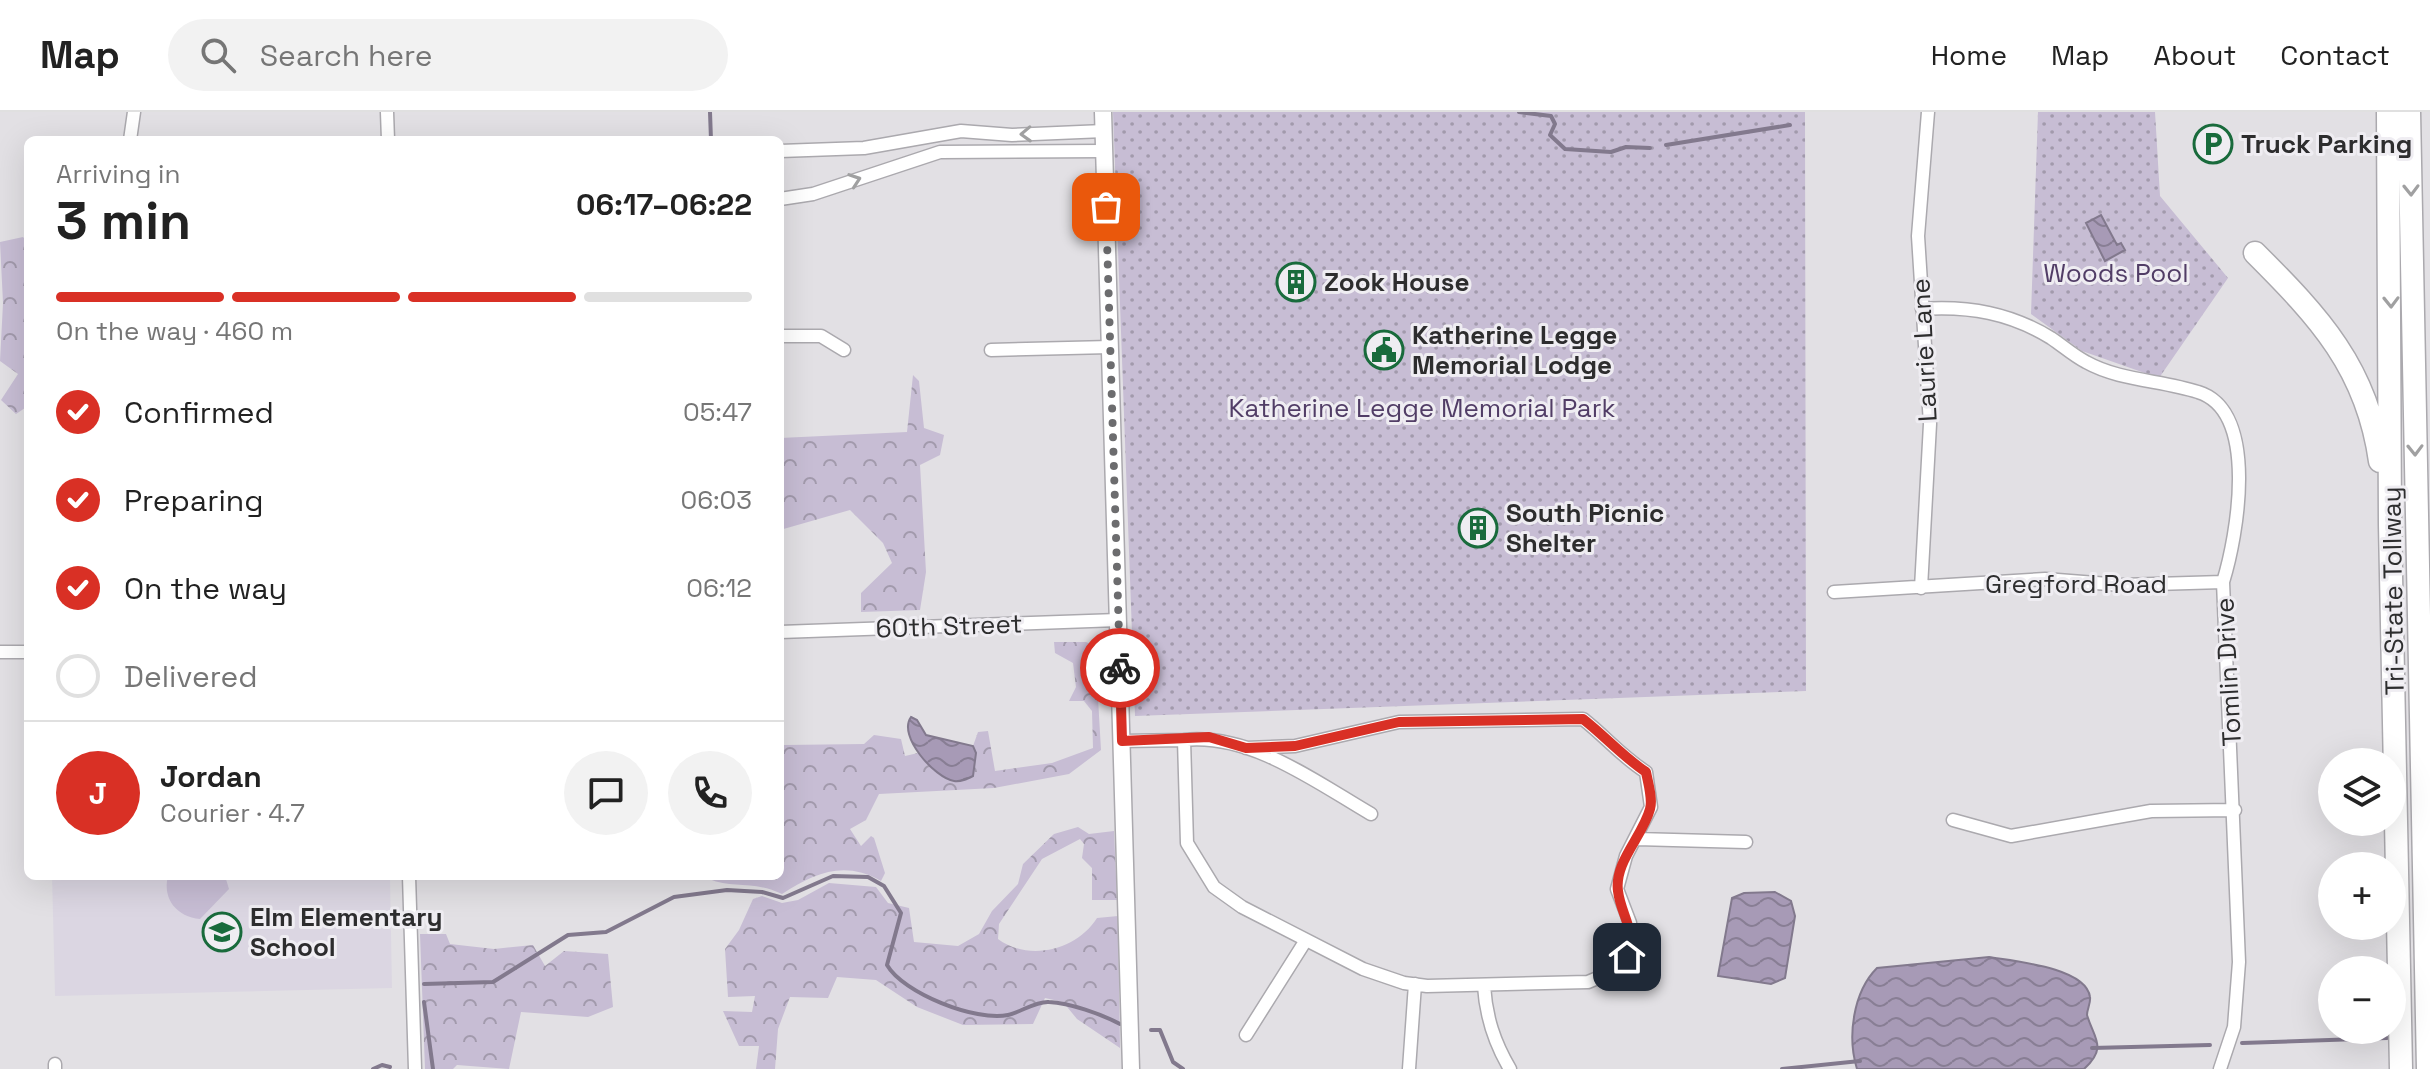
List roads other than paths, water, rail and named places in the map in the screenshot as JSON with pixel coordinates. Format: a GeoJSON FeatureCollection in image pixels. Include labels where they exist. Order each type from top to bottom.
{"type":"FeatureCollection","features":[{"type":"Feature","properties":{"kind":"highway","name":"Tri-State Tollway"},"geometry":{"type":"LineString","coordinates":[[2388,112],[2390,525],[2401,1069]]}},
{"type":"Feature","properties":{"kind":"highway","name":"Tri-State Tollway"},"geometry":{"type":"LineString","coordinates":[[2409,112],[2428,1069]]}},
{"type":"Feature","properties":{"kind":"highway"},"geometry":{"type":"LineString","coordinates":[[2255,253],[2313,311],[2343,351],[2374,419],[2390,525]]}},
{"type":"Feature","properties":{"kind":"main road"},"geometry":{"type":"LineString","coordinates":[[1103,112],[1131,1069]]}},
{"type":"Feature","properties":{"kind":"street"},"geometry":{"type":"LineString","coordinates":[[131,136],[134,112]]}},
{"type":"Feature","properties":{"kind":"street"},"geometry":{"type":"LineString","coordinates":[[387,112],[388,136]]}},
{"type":"Feature","properties":{"kind":"street","name":"Laurie Lane"},"geometry":{"type":"LineString","coordinates":[[1921,588],[1930,424],[1918,236],[1928,112]]}},
{"type":"Feature","properties":{"kind":"street"},"geometry":{"type":"LineString","coordinates":[[784,151],[875,147],[961,131],[1012,135],[1104,131]]}},
{"type":"Feature","properties":{"kind":"street"},"geometry":{"type":"LineString","coordinates":[[784,198],[813,194],[940,152],[1104,151]]}},
{"type":"Feature","properties":{"kind":"street","name":"Tomlin Drive"},"geometry":{"type":"LineString","coordinates":[[1922,309],[1961,306],[2009,316],[2087,363],[2202,393],[2224,410],[2233,428],[2238,460],[2238,501],[2234,547],[2223,582],[2239,962],[2234,1027],[2220,1069]]}},
{"type":"Feature","properties":{"kind":"street"},"geometry":{"type":"LineString","coordinates":[[784,336],[821,336],[844,350]]}},
{"type":"Feature","properties":{"kind":"street"},"geometry":{"type":"LineString","coordinates":[[991,350],[1110,347]]}},
{"type":"Feature","properties":{"kind":"street","name":"Gregford Road"},"geometry":{"type":"LineString","coordinates":[[1834,592],[2045,579],[2121,585],[2223,582]]}},
{"type":"Feature","properties":{"kind":"street","name":"60th Street"},"geometry":{"type":"LineString","coordinates":[[784,632],[1118,620]]}},
{"type":"Feature","properties":{"kind":"street"},"geometry":{"type":"LineString","coordinates":[[0,652],[24,652]]}},
{"type":"Feature","properties":{"kind":"street"},"geometry":{"type":"LineString","coordinates":[[1184,740],[1187,843],[1214,887],[1242,907],[1377,975],[1415,984],[1484,986],[1588,982],[1619,969],[1632,942],[1630,923],[1617,889],[1626,856],[1651,807],[1646,772],[1615,751],[1604,736],[1583,719],[1399,722],[1295,746],[1246,748]]}},
{"type":"Feature","properties":{"kind":"street"},"geometry":{"type":"LineString","coordinates":[[1122,741],[1209,737],[1246,748],[1298,771],[1371,814]]}},
{"type":"Feature","properties":{"kind":"street"},"geometry":{"type":"LineString","coordinates":[[1295,746],[1298,771]]}},
{"type":"Feature","properties":{"kind":"street"},"geometry":{"type":"LineString","coordinates":[[1953,820],[2011,836],[2151,811],[2235,810]]}},
{"type":"Feature","properties":{"kind":"street"},"geometry":{"type":"LineString","coordinates":[[1637,839],[1746,842]]}},
{"type":"Feature","properties":{"kind":"street"},"geometry":{"type":"LineString","coordinates":[[409,880],[415,1069]]}},
{"type":"Feature","properties":{"kind":"street"},"geometry":{"type":"LineString","coordinates":[[1246,1035],[1306,940]]}},
{"type":"Feature","properties":{"kind":"street"},"geometry":{"type":"LineString","coordinates":[[1409,1069],[1415,984]]}},
{"type":"Feature","properties":{"kind":"street"},"geometry":{"type":"LineString","coordinates":[[1484,986],[1486,1014],[1510,1069]]}},
{"type":"Feature","properties":{"kind":"water"},"geometry":{"type":"Polygon","coordinates":[[[2101,215],[2117,245],[2121,243],[2125,250],[2105,261],[2086,223],[2101,215]]]}},
{"type":"Feature","properties":{"kind":"water"},"geometry":{"type":"Polygon","coordinates":[[[911,717],[917,720],[926,735],[973,746],[976,753],[973,776],[954,781],[928,764],[909,735],[911,717]]]}},
{"type":"Feature","properties":{"kind":"water"},"geometry":{"type":"Polygon","coordinates":[[[1775,892],[1791,901],[1795,916],[1785,978],[1771,984],[1718,976],[1732,898],[1744,893],[1775,892]]]}},
{"type":"Feature","properties":{"kind":"water"},"geometry":{"type":"Polygon","coordinates":[[[1989,957],[2047,967],[2076,979],[2085,987],[2090,997],[2087,1015],[2097,1049],[2096,1055],[2084,1069],[1857,1069],[1853,1043],[1854,1016],[1862,989],[1877,968],[1989,957]]]}},
{"type":"Feature","properties":{"kind":"waterway"},"geometry":{"type":"LineString","coordinates":[[710,112],[711,136]]}},
{"type":"Feature","properties":{"kind":"waterway"},"geometry":{"type":"LineString","coordinates":[[1519,112],[1551,116],[1555,124],[1550,135],[1565,149],[1611,152],[1626,147],[1650,148]]}},
{"type":"Feature","properties":{"kind":"waterway"},"geometry":{"type":"LineString","coordinates":[[1666,145],[1790,125]]}},
{"type":"Feature","properties":{"kind":"waterway"},"geometry":{"type":"LineString","coordinates":[[424,984],[493,982],[568,935],[606,932],[674,897],[727,890],[762,892],[783,898],[833,876],[868,877],[884,886],[901,913],[887,965],[908,986],[942,1003],[978,1014],[1008,1015],[1049,1002],[1085,1010],[1120,1024]]}},
{"type":"Feature","properties":{"kind":"waterway"},"geometry":{"type":"LineString","coordinates":[[424,1002],[433,1069]]}},
{"type":"Feature","properties":{"kind":"waterway"},"geometry":{"type":"LineString","coordinates":[[1151,1030],[1160,1030],[1173,1062],[1183,1069]]}},
{"type":"Feature","properties":{"kind":"waterway"},"geometry":{"type":"LineString","coordinates":[[2242,1043],[2318,1040]]}},
{"type":"Feature","properties":{"kind":"waterway"},"geometry":{"type":"LineString","coordinates":[[2092,1048],[2210,1045]]}},
{"type":"Feature","properties":{"kind":"waterway"},"geometry":{"type":"LineString","coordinates":[[1782,1069],[1860,1061]]}},
{"type":"Feature","properties":{"kind":"waterway"},"geometry":{"type":"LineString","coordinates":[[373,1069],[382,1065],[390,1067]]}},
{"type":"Feature","properties":{"kind":"place","name":"Truck Parking"},"geometry":{"type":"Point","coordinates":[2213,144]}},
{"type":"Feature","properties":{"kind":"place","name":"Zook House"},"geometry":{"type":"Point","coordinates":[1296,282]}},
{"type":"Feature","properties":{"kind":"place","name":"Katherine Legge Memorial Lodge"},"geometry":{"type":"Point","coordinates":[1384,350]}},
{"type":"Feature","properties":{"kind":"place","name":"South Picnic Shelter"},"geometry":{"type":"Point","coordinates":[1478,528]}},
{"type":"Feature","properties":{"kind":"place","name":"Elm Elementary School"},"geometry":{"type":"Point","coordinates":[222,932]}},
{"type":"Feature","properties":{"kind":"park label","name":"Woods Pool"},"geometry":{"type":"Point","coordinates":[2116,273]}},
{"type":"Feature","properties":{"kind":"park label","name":"Katherine Legge Memorial Park"},"geometry":{"type":"Point","coordinates":[1422,408]}}]}
